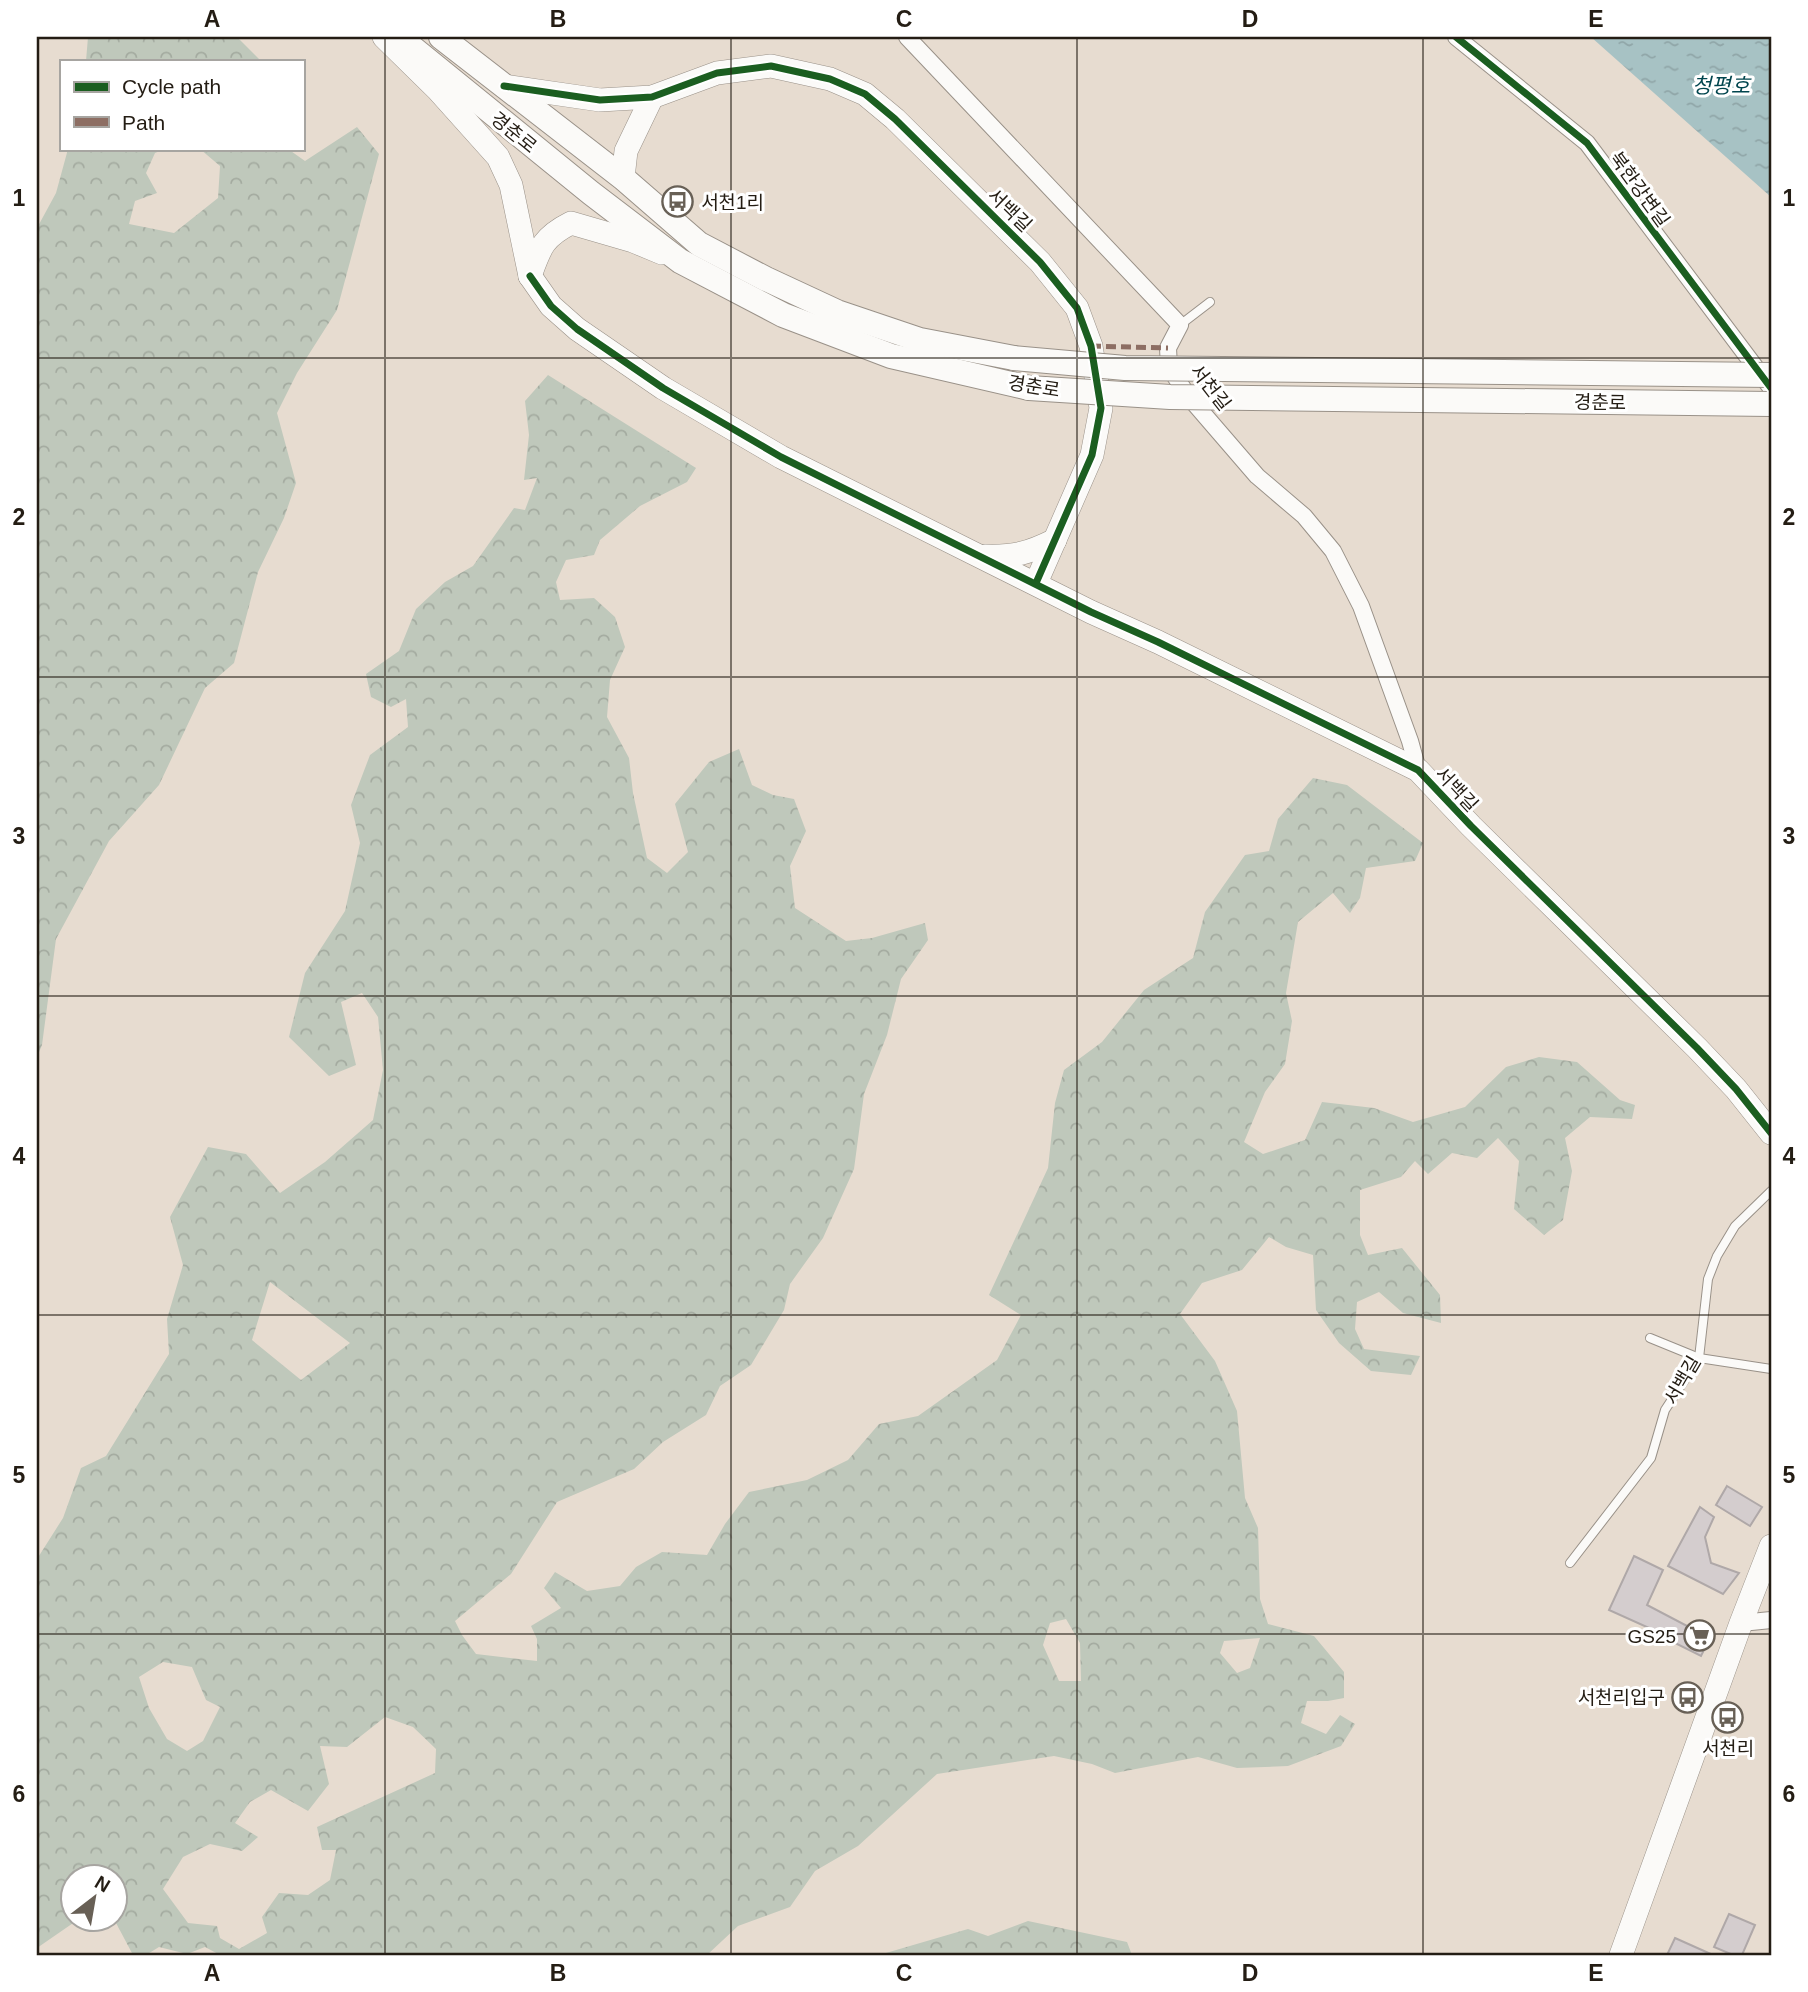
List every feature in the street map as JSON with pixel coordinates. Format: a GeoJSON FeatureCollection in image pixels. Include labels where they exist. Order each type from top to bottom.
{"type":"FeatureCollection","features":[{"type":"Feature","properties":{"kind":"main road","name":"경춘로"},"geometry":{"type":"LineString","coordinates":[[399,37],[549,160],[680,261],[783,315],[891,356],[1029,388],[1170,397],[1771,404]]}},
{"type":"Feature","properties":{"kind":"main road","name":"경춘로"},"geometry":{"type":"LineString","coordinates":[[441,37],[623,178],[699,244],[837,312],[920,340],[1014,358],[1139,369],[1771,375]]}},
{"type":"Feature","properties":{"kind":"street"},"geometry":{"type":"LineString","coordinates":[[383,37],[438,90],[498,157],[511,185],[530,276]]}},
{"type":"Feature","properties":{"kind":"street"},"geometry":{"type":"LineString","coordinates":[[907,37],[1180,325]]}},
{"type":"Feature","properties":{"kind":"street","name":"북한강변길"},"geometry":{"type":"LineString","coordinates":[[1456,37],[1587,143],[1771,388]]}},
{"type":"Feature","properties":{"kind":"street","name":"서백길"},"geometry":{"type":"LineString","coordinates":[[503,86],[600,100],[652,97],[717,73],[771,66],[830,79],[864,94],[895,119],[1040,262],[1077,308],[1091,346],[1101,408],[1092,455],[1036,583]]}},
{"type":"Feature","properties":{"kind":"street"},"geometry":{"type":"LineString","coordinates":[[623,178],[626,151],[652,97]]}},
{"type":"Feature","properties":{"kind":"street"},"geometry":{"type":"LineString","coordinates":[[530,276],[541,245],[553,232],[571,223],[633,241],[680,261]]}},
{"type":"Feature","properties":{"kind":"street","name":"서백길"},"geometry":{"type":"LineString","coordinates":[[530,276],[551,306],[577,329],[663,388],[781,457],[1418,770],[1471,826],[1697,1048],[1736,1089],[1771,1133]]}},
{"type":"Feature","properties":{"kind":"street","name":"서천길"},"geometry":{"type":"LineString","coordinates":[[1180,325],[1168,348],[1169,367],[1188,396],[1257,476],[1304,516],[1333,551],[1361,606],[1418,770]]}},
{"type":"Feature","properties":{"kind":"street"},"geometry":{"type":"LineString","coordinates":[[981,556],[1011,557],[1034,551],[1055,540]]}},
{"type":"Feature","properties":{"kind":"street"},"geometry":{"type":"LineString","coordinates":[[1621,1955],[1771,1546]]}},
{"type":"Feature","properties":{"kind":"street"},"geometry":{"type":"LineString","coordinates":[[1741,1623],[1771,1620]]}},
{"type":"Feature","properties":{"kind":"lane"},"geometry":{"type":"LineString","coordinates":[[1180,325],[1210,302]]}},
{"type":"Feature","properties":{"kind":"lane","name":"서백길"},"geometry":{"type":"LineString","coordinates":[[1570,1563],[1651,1458],[1665,1410],[1699,1358],[1708,1279],[1717,1256],[1735,1226],[1771,1191]]}},
{"type":"Feature","properties":{"kind":"lane"},"geometry":{"type":"LineString","coordinates":[[1650,1338],[1699,1358],[1771,1369]]}},
{"type":"Feature","properties":{"kind":"green space"},"geometry":{"type":"Polygon","coordinates":[[[88,37],[237,37],[260,60],[86,60],[88,37]]]}},
{"type":"Feature","properties":{"kind":"green space"},"geometry":{"type":"Polygon","coordinates":[[[357,127],[379,154],[337,310],[297,373],[277,413],[296,483],[284,518],[258,572],[234,663],[205,688],[159,785],[109,841],[56,939],[42,1045],[37,1057],[37,228],[56,193],[68,150],[162,150],[155,153],[146,173],[157,193],[135,201],[129,224],[174,233],[218,198],[220,166],[201,150],[289,150],[305,161],[357,127]]]}},
{"type":"Feature","properties":{"kind":"green space"},"geometry":{"type":"Polygon","coordinates":[[[548,375],[696,468],[687,482],[640,506],[600,540],[594,555],[566,560],[556,582],[560,600],[594,598],[615,617],[625,647],[610,680],[607,717],[629,758],[633,793],[647,858],[667,873],[688,852],[675,804],[709,762],[739,749],[752,785],[773,795],[794,799],[806,831],[790,866],[795,908],[846,941],[872,938],[925,923],[928,940],[901,979],[887,1035],[864,1094],[854,1169],[823,1238],[790,1284],[784,1310],[751,1365],[720,1386],[706,1415],[663,1442],[634,1469],[557,1502],[511,1574],[455,1621],[476,1654],[537,1661],[537,1639],[531,1626],[561,1608],[544,1588],[555,1572],[587,1591],[620,1586],[636,1567],[662,1552],[707,1555],[725,1524],[749,1492],[807,1480],[848,1460],[879,1424],[918,1416],[997,1360],[1021,1315],[989,1295],[1048,1168],[1055,1103],[1064,1070],[1102,1042],[1144,990],[1193,958],[1205,912],[1245,855],[1269,851],[1278,819],[1313,778],[1347,785],[1423,843],[1415,861],[1366,868],[1360,898],[1350,913],[1333,893],[1298,922],[1286,993],[1292,1021],[1285,1064],[1265,1092],[1244,1142],[1263,1154],[1305,1140],[1322,1102],[1374,1108],[1413,1122],[1465,1107],[1506,1067],[1539,1057],[1577,1062],[1620,1100],[1635,1105],[1632,1119],[1590,1117],[1565,1138],[1572,1171],[1563,1220],[1544,1235],[1514,1209],[1519,1161],[1498,1138],[1477,1158],[1452,1153],[1428,1174],[1415,1161],[1401,1177],[1360,1190],[1360,1235],[1368,1255],[1402,1248],[1440,1295],[1441,1323],[1403,1313],[1379,1292],[1357,1302],[1355,1329],[1364,1349],[1420,1356],[1411,1375],[1371,1371],[1339,1343],[1316,1310],[1313,1255],[1286,1247],[1269,1237],[1242,1270],[1202,1283],[1180,1314],[1215,1361],[1237,1411],[1245,1498],[1258,1528],[1260,1599],[1268,1624],[1314,1636],[1344,1672],[1344,1698],[1307,1701],[1301,1723],[1326,1734],[1340,1715],[1355,1724],[1341,1746],[1288,1766],[1237,1768],[1198,1757],[1115,1773],[1092,1764],[1054,1756],[937,1774],[858,1846],[815,1871],[790,1907],[738,1926],[707,1955],[220,1955],[205,1947],[187,1954],[159,1947],[146,1955],[133,1955],[121,1932],[130,1932],[130,1862],[60,1862],[60,1932],[37,1948],[37,1559],[63,1518],[81,1468],[106,1456],[169,1354],[167,1319],[183,1265],[170,1217],[208,1147],[246,1154],[280,1193],[325,1162],[373,1120],[383,1070],[378,1017],[362,993],[341,1002],[356,1065],[329,1076],[289,1037],[305,973],[345,911],[360,843],[351,805],[370,755],[408,727],[406,699],[391,707],[371,697],[366,674],[399,651],[416,609],[445,582],[473,566],[514,508],[525,510],[537,478],[524,480],[529,435],[525,401],[548,375]],[[270,1282],[252,1340],[301,1380],[350,1343],[270,1282]],[[1066,1619],[1050,1623],[1043,1645],[1059,1681],[1081,1681],[1080,1643],[1066,1619]],[[1260,1638],[1224,1641],[1220,1653],[1237,1673],[1250,1668],[1260,1638]],[[163,1662],[139,1677],[149,1708],[167,1739],[187,1751],[203,1741],[220,1707],[206,1700],[192,1667],[163,1662]],[[385,1717],[347,1747],[320,1746],[329,1784],[308,1811],[271,1790],[250,1802],[235,1823],[258,1837],[242,1851],[210,1844],[183,1857],[163,1889],[188,1923],[217,1926],[220,1938],[239,1949],[267,1933],[262,1917],[279,1893],[308,1895],[330,1880],[336,1850],[322,1850],[317,1827],[435,1773],[436,1749],[413,1727],[385,1717]]]}},
{"type":"Feature","properties":{"kind":"green space"},"geometry":{"type":"Polygon","coordinates":[[[1028,1921],[1127,1942],[1132,1955],[879,1955],[968,1929],[988,1936],[1028,1921]]]}},
{"type":"Feature","properties":{"kind":"water","name":"청평호"},"geometry":{"type":"Polygon","coordinates":[[[1591,37],[1771,37],[1771,197],[1591,37]]]}},
{"type":"Feature","properties":{"kind":"building"},"geometry":{"type":"Polygon","coordinates":[[[1727,1486],[1762,1507],[1750,1526],[1716,1505],[1727,1486]]]}},
{"type":"Feature","properties":{"kind":"building"},"geometry":{"type":"Polygon","coordinates":[[[1700,1507],[1714,1517],[1705,1537],[1711,1563],[1739,1573],[1723,1594],[1668,1566],[1700,1507]]]}},
{"type":"Feature","properties":{"kind":"building"},"geometry":{"type":"Polygon","coordinates":[[[1634,1556],[1663,1570],[1647,1605],[1710,1638],[1701,1656],[1657,1634],[1658,1632],[1609,1610],[1634,1556]]]}},
{"type":"Feature","properties":{"kind":"building"},"geometry":{"type":"Polygon","coordinates":[[[1729,1914],[1755,1925],[1742,1955],[1733,1955],[1714,1947],[1729,1914]]]}},
{"type":"Feature","properties":{"kind":"building"},"geometry":{"type":"Polygon","coordinates":[[[1675,1938],[1713,1955],[1667,1955],[1675,1938]]]}},
{"type":"Feature","properties":{"kind":"marked path"},"geometry":{"type":"LineString","coordinates":[[1091,346],[1168,348]]}},
{"type":"Feature","properties":{"kind":"cycle path"},"geometry":{"type":"LineString","coordinates":[[1456,37],[1587,143],[1771,388]]}},
{"type":"Feature","properties":{"kind":"cycle path"},"geometry":{"type":"LineString","coordinates":[[504,86],[600,100],[652,97],[717,73],[771,66],[830,79],[865,94],[895,119],[1040,262],[1077,308],[1091,346],[1101,408],[1092,455],[1036,583]]}},
{"type":"Feature","properties":{"kind":"cycle path"},"geometry":{"type":"LineString","coordinates":[[530,276],[551,306],[577,329],[663,388],[781,457],[1091,612],[1158,642],[1418,770],[1471,826],[1697,1048],[1736,1089],[1771,1133]]}},
{"type":"Feature","properties":{"kind":"place","name":"서천1리"},"geometry":{"type":"Point","coordinates":[678,202]}},
{"type":"Feature","properties":{"kind":"place","name":"GS25"},"geometry":{"type":"Point","coordinates":[1699,1636]}},
{"type":"Feature","properties":{"kind":"place","name":"서천리입구"},"geometry":{"type":"Point","coordinates":[1688,1697]}},
{"type":"Feature","properties":{"kind":"place","name":"서천리"},"geometry":{"type":"Point","coordinates":[1728,1717]}}]}
